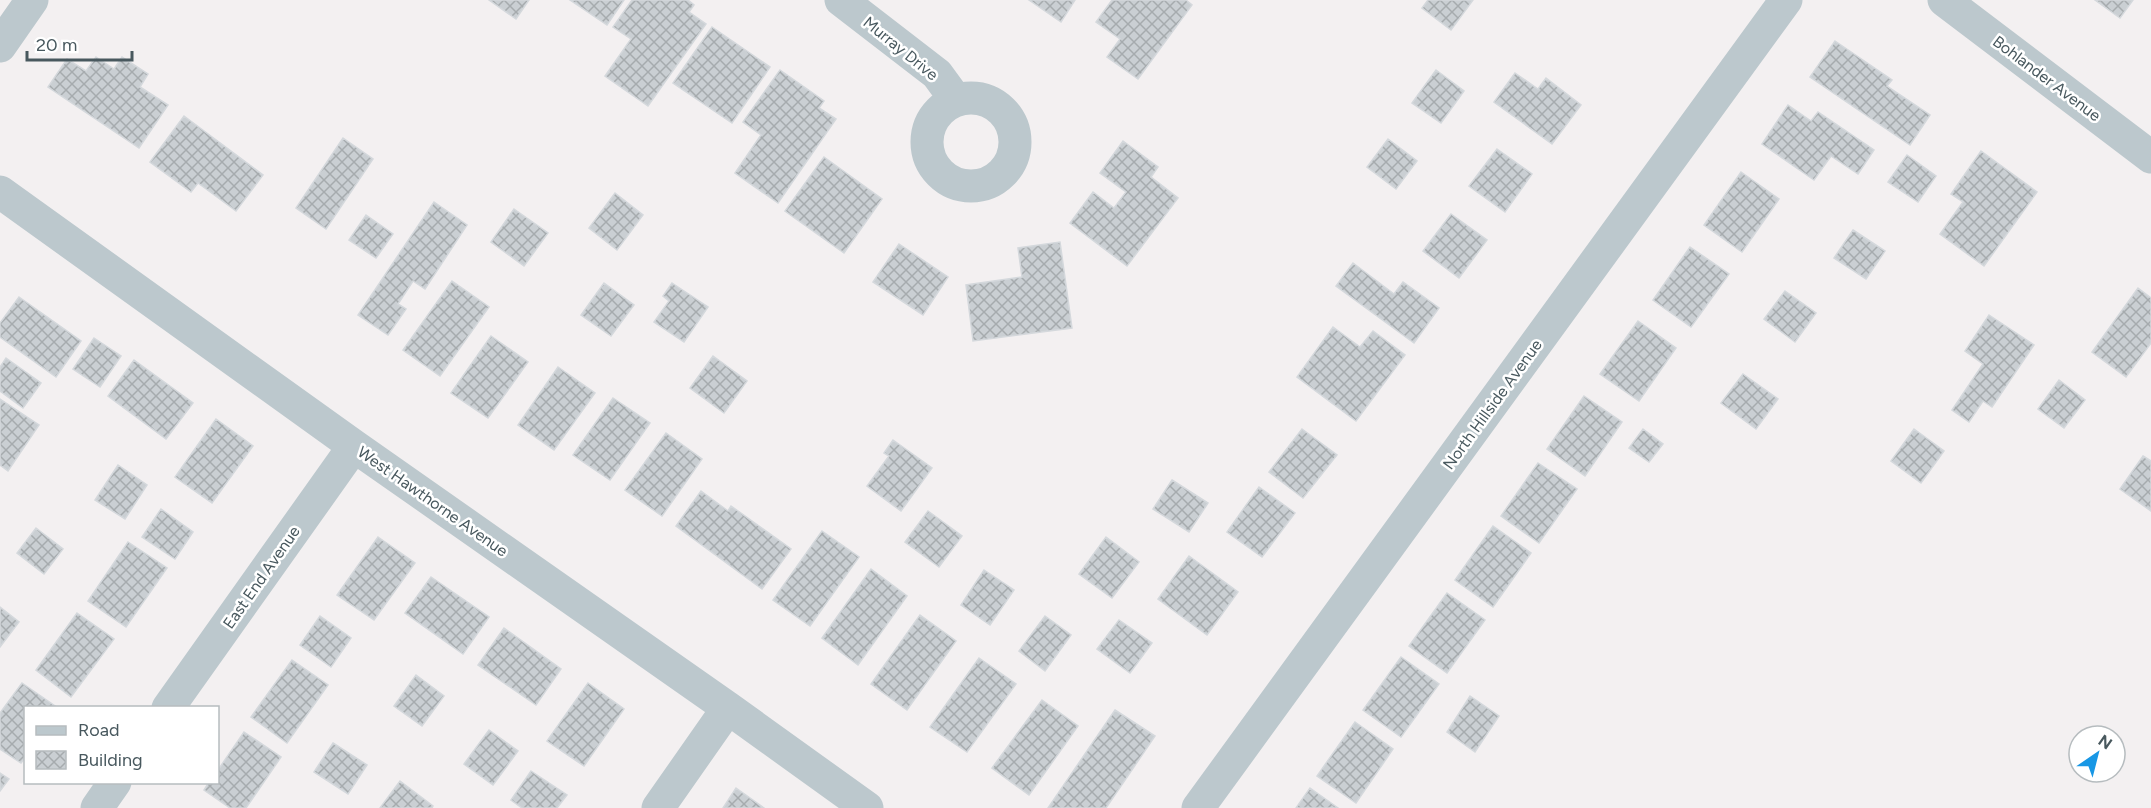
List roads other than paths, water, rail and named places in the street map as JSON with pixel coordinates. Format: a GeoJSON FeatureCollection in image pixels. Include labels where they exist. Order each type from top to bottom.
{"type":"FeatureCollection","features":[{"type":"Feature","properties":{"kind":"street"},"geometry":{"type":"LineString","coordinates":[[0,46],[32,0]]}},
{"type":"Feature","properties":{"kind":"street","name":"Murray Drive"},"geometry":{"type":"LineString","coordinates":[[842,0],[937,74],[957,100]]}},
{"type":"Feature","properties":{"kind":"street","name":"North Hillside Avenue"},"geometry":{"type":"LineString","coordinates":[[1198,808],[1786,0]]}},
{"type":"Feature","properties":{"kind":"street","name":"Bohlander Avenue"},"geometry":{"type":"LineString","coordinates":[[1944,0],[2151,157]]}},
{"type":"Feature","properties":{"kind":"street","name":"West Hawthorne Avenue"},"geometry":{"type":"LineString","coordinates":[[0,193],[867,808]]}},
{"type":"Feature","properties":{"kind":"street","name":"East End Avenue"},"geometry":{"type":"LineString","coordinates":[[169,706],[354,446]]}},
{"type":"Feature","properties":{"kind":"street"},"geometry":{"type":"LineString","coordinates":[[658,808],[728,708]]}},
{"type":"Feature","properties":{"kind":"street"},"geometry":{"type":"LineString","coordinates":[[97,808],[114,784]]}}]}
